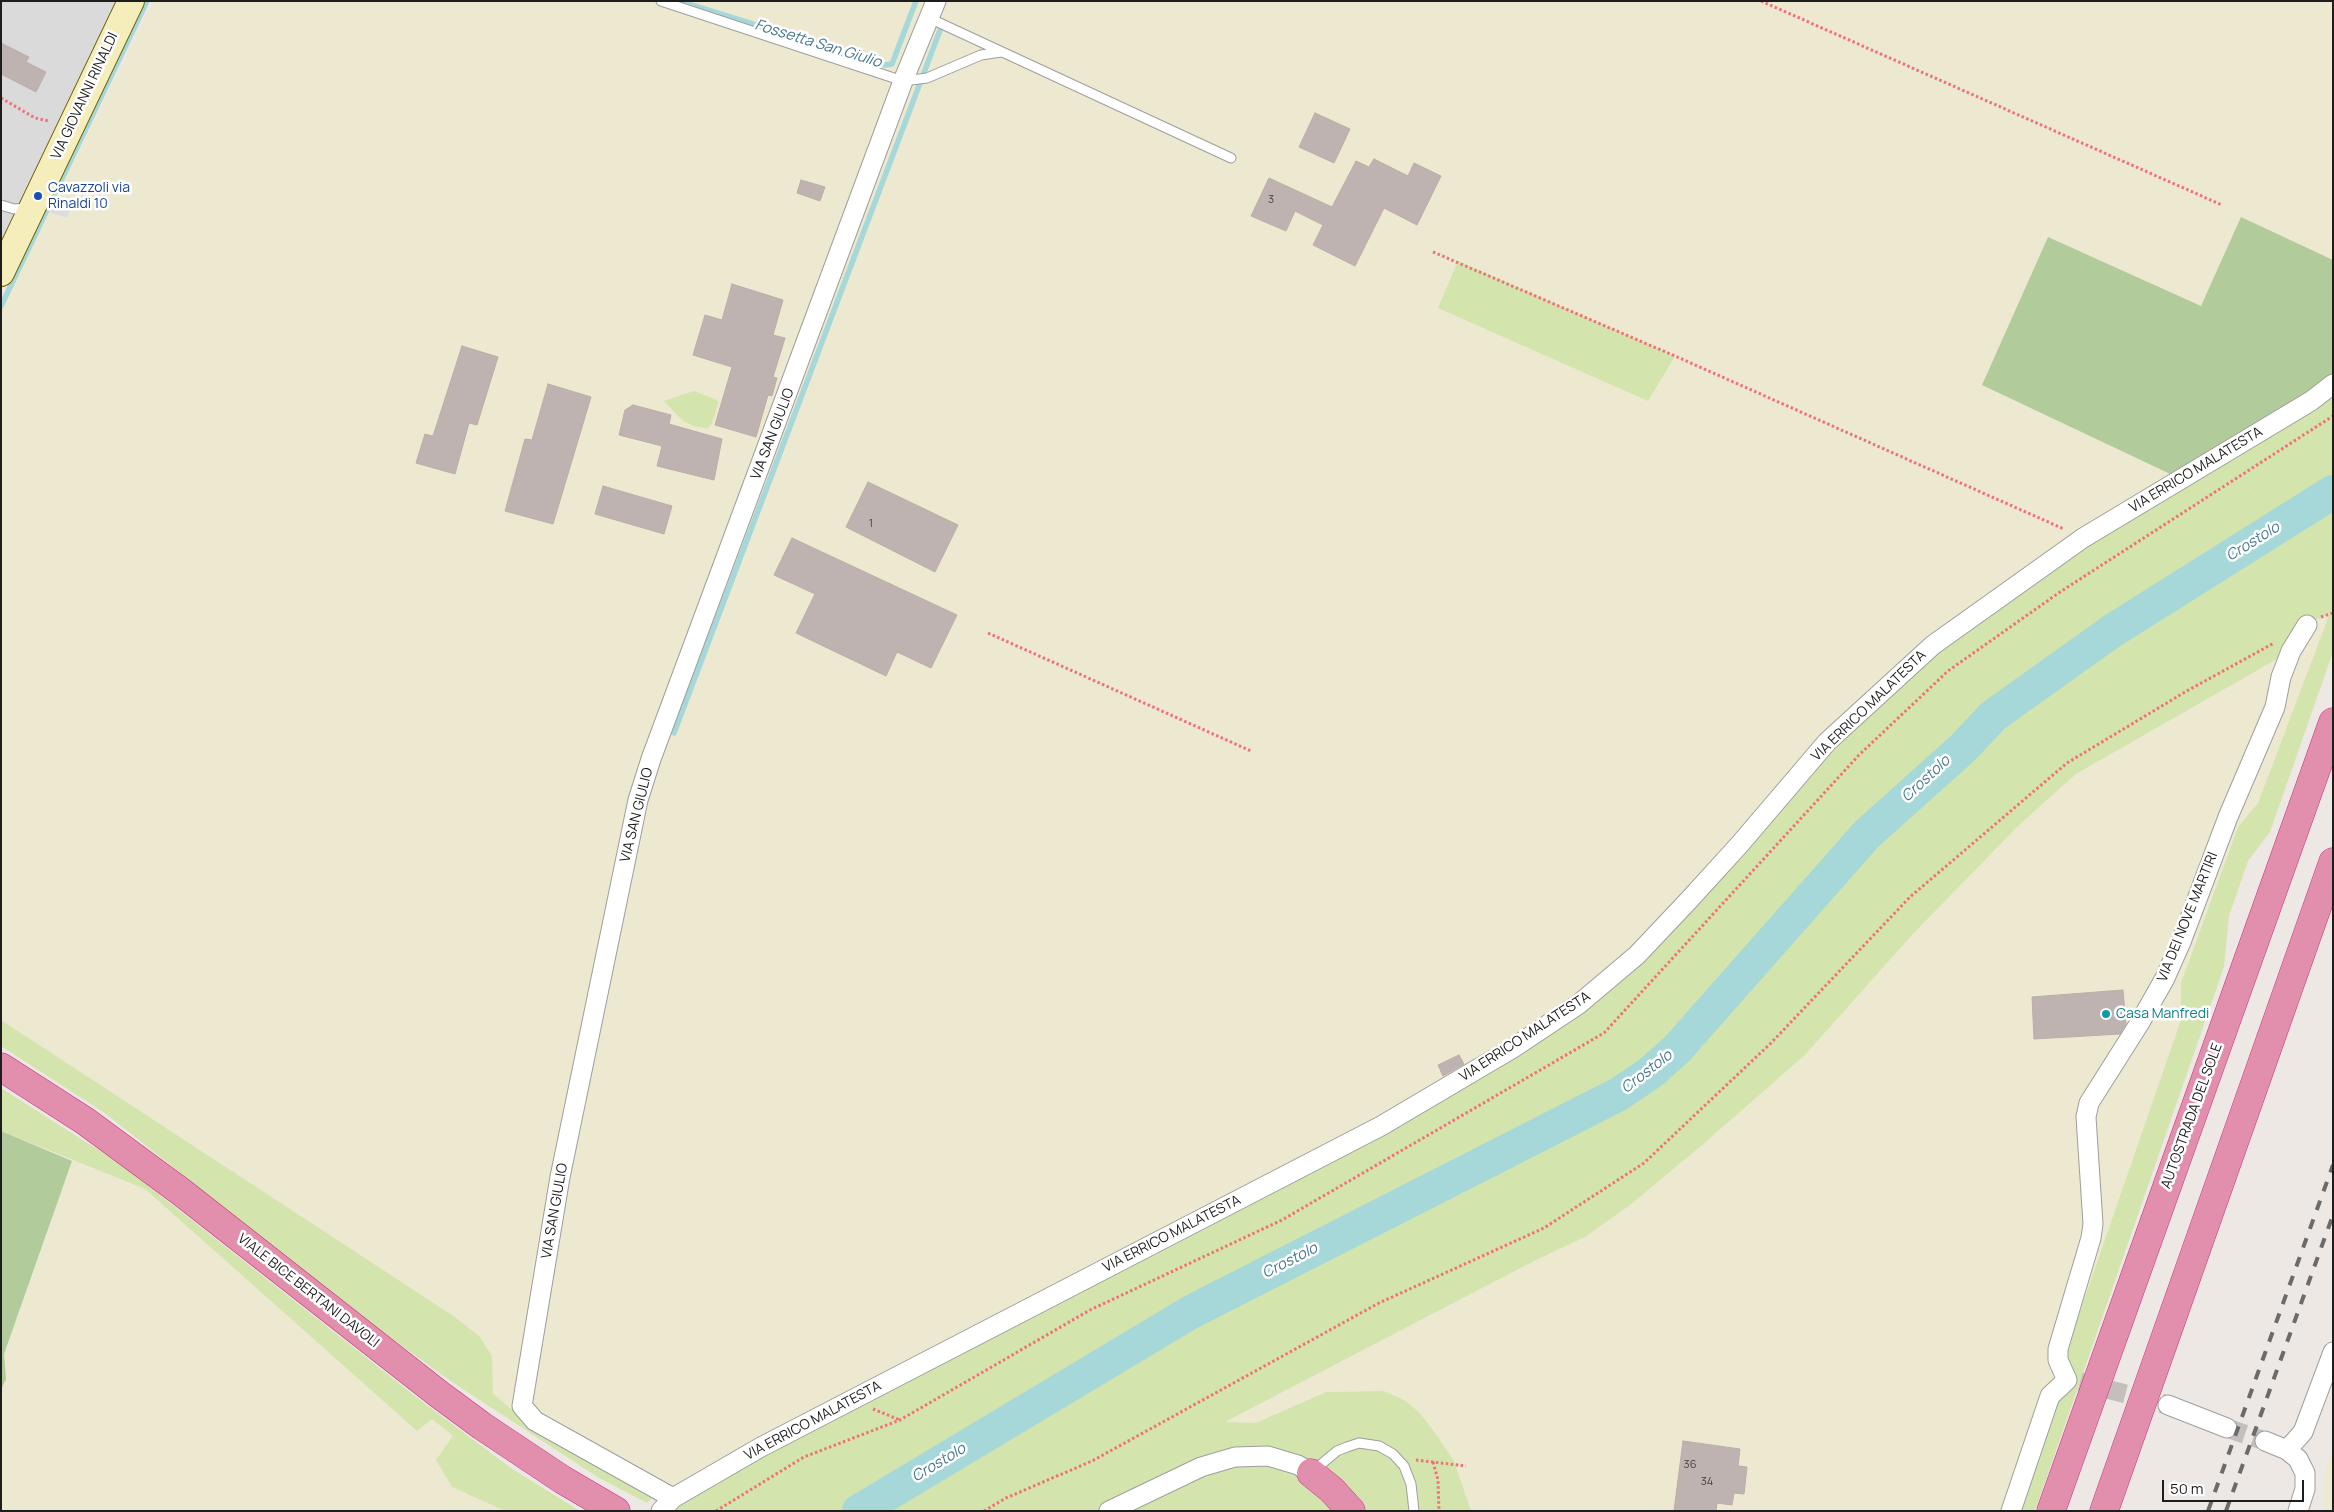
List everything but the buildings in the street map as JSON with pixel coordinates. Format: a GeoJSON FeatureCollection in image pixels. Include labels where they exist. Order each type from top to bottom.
{"type":"FeatureCollection","features":[{"type":"Feature","properties":{"kind":"highway","name":"AUTOSTRADA DEL SOLE"},"geometry":{"type":"LineString","coordinates":[[2051,1511],[2333,722]]}},
{"type":"Feature","properties":{"kind":"highway"},"geometry":{"type":"LineString","coordinates":[[2104,1511],[2333,862]]}},
{"type":"Feature","properties":{"kind":"highway","name":"VIALE BICE BERTANI DAVOLI"},"geometry":{"type":"LineString","coordinates":[[1,1068],[84,1121],[180,1191],[440,1395],[525,1455],[616,1511]]}},
{"type":"Feature","properties":{"kind":"highway"},"geometry":{"type":"LineString","coordinates":[[1311,1473],[1332,1490],[1351,1511]]}},
{"type":"Feature","properties":{"kind":"street","name":"VIA GIOVANNI RINALDI"},"geometry":{"type":"LineString","coordinates":[[1,273],[131,1]]}},
{"type":"Feature","properties":{"kind":"street","name":"VIA SAN GIULIO"},"geometry":{"type":"LineString","coordinates":[[667,1504],[535,1421],[522,1406],[522,1396],[560,1178],[603,960],[638,800],[660,734],[904,81],[933,10]]}},
{"type":"Feature","properties":{"kind":"street","name":"VIA ERRICO MALATESTA"},"geometry":{"type":"LineString","coordinates":[[667,1504],[761,1447],[1381,1126],[1513,1048],[1579,1004],[1637,955],[1740,844],[1827,742],[1897,677],[1954,629],[2083,538],[2311,401],[2333,384]]}},
{"type":"Feature","properties":{"kind":"street","name":"VIA DEI NOVE MARTIRI"},"geometry":{"type":"LineString","coordinates":[[2011,1511],[2050,1396],[2073,1381],[2058,1360],[2058,1349],[2091,1238],[2093,1224],[2086,1117],[2089,1103],[2139,1024],[2165,978],[2181,942],[2228,817],[2275,707],[2281,677],[2291,651],[2307,625]]}},
{"type":"Feature","properties":{"kind":"street"},"geometry":{"type":"LineString","coordinates":[[2287,1450],[2303,1432],[2333,1352]]}},
{"type":"Feature","properties":{"kind":"street"},"geometry":{"type":"LineString","coordinates":[[2168,1405],[2227,1428]]}},
{"type":"Feature","properties":{"kind":"street"},"geometry":{"type":"LineString","coordinates":[[2265,1441],[2287,1450],[2298,1459],[2305,1473],[2305,1489],[2298,1511]]}},
{"type":"Feature","properties":{"kind":"street"},"geometry":{"type":"LineString","coordinates":[[1109,1511],[1201,1466],[1235,1457],[1268,1456],[1298,1465],[1311,1473]]}},
{"type":"Feature","properties":{"kind":"lane"},"geometry":{"type":"LineString","coordinates":[[661,1],[904,81],[927,78],[981,55],[1001,52]]}},
{"type":"Feature","properties":{"kind":"lane"},"geometry":{"type":"LineString","coordinates":[[933,10],[1001,52],[1231,158]]}},
{"type":"Feature","properties":{"kind":"lane"},"geometry":{"type":"LineString","coordinates":[[1,205],[14,209],[32,208]]}},
{"type":"Feature","properties":{"kind":"lane"},"geometry":{"type":"LineString","coordinates":[[1311,1473],[1324,1461],[1347,1447],[1359,1443],[1379,1446],[1393,1454],[1404,1466],[1411,1484],[1414,1511]]}},
{"type":"Feature","properties":{"kind":"path"},"geometry":{"type":"LineString","coordinates":[[1761,1],[2222,205]]}},
{"type":"Feature","properties":{"kind":"path"},"geometry":{"type":"LineString","coordinates":[[1,98],[36,118],[71,126]]}},
{"type":"Feature","properties":{"kind":"path"},"geometry":{"type":"LineString","coordinates":[[1434,252],[1675,356],[2083,538]]}},
{"type":"Feature","properties":{"kind":"path"},"geometry":{"type":"LineString","coordinates":[[984,1511],[1006,1498],[1092,1461],[1379,1303],[1544,1228],[1644,1163],[1771,1044],[1910,897],[2067,763],[2185,692],[2307,625]]}},
{"type":"Feature","properties":{"kind":"path"},"geometry":{"type":"LineString","coordinates":[[988,633],[1251,751]]}},
{"type":"Feature","properties":{"kind":"path"},"geometry":{"type":"LineString","coordinates":[[716,1511],[804,1457],[900,1420]]}},
{"type":"Feature","properties":{"kind":"path"},"geometry":{"type":"LineString","coordinates":[[1439,1511],[1438,1480],[1433,1462],[1466,1466]]}},
{"type":"Feature","properties":{"kind":"shaded area"},"geometry":{"type":"Polygon","coordinates":[[[1,1],[120,1],[1,244],[1,1]]]}},
{"type":"Feature","properties":{"kind":"shaded area"},"geometry":{"type":"Polygon","coordinates":[[[154,1],[2333,1],[2333,260],[2242,218],[2201,306],[2048,237],[1982,385],[2185,481],[1587,1003],[670,1505],[527,1422],[493,1394],[492,1356],[480,1337],[455,1317],[1,1020],[1,307],[154,1]]]}},
{"type":"Feature","properties":{"kind":"shaded area"},"geometry":{"type":"Polygon","coordinates":[[[53,200],[71,206],[67,218],[46,211],[53,200]]]}},
{"type":"Feature","properties":{"kind":"shaded area"},"geometry":{"type":"Polygon","coordinates":[[[2331,612],[2258,803],[2238,827],[2181,983],[2181,1020],[2012,1511],[1471,1511],[1454,1461],[1433,1430],[1418,1411],[1404,1400],[1384,1391],[1326,1392],[1256,1423],[1224,1423],[1536,1260],[1585,1237],[1666,1176],[1805,1055],[1912,935],[2018,826],[2076,774],[2291,651],[2307,625],[2331,612]]]}},
{"type":"Feature","properties":{"kind":"shaded area"},"geometry":{"type":"Polygon","coordinates":[[[72,1161],[145,1189],[417,1431],[432,1419],[453,1437],[452,1487],[504,1511],[1,1511],[1,1390],[5,1379],[1,1363],[72,1161]]]}},
{"type":"Feature","properties":{"kind":"shaded area"},"geometry":{"type":"Polygon","coordinates":[[[2333,1450],[2333,1511],[2323,1511],[2325,1470],[2333,1450]]]}},
{"type":"Feature","properties":{"kind":"green space"},"geometry":{"type":"Polygon","coordinates":[[[2241,217],[2333,260],[2333,390],[2185,481],[1982,385],[2048,237],[2201,306],[2241,217]]]}},
{"type":"Feature","properties":{"kind":"green space"},"geometry":{"type":"Polygon","coordinates":[[[1458,261],[1675,356],[1648,401],[1438,308],[1458,261]]]}},
{"type":"Feature","properties":{"kind":"green space"},"geometry":{"type":"Polygon","coordinates":[[[2333,390],[2333,652],[2270,832],[2248,861],[2229,916],[2224,967],[2035,1511],[2011,1511],[2181,1020],[2181,983],[2238,827],[2258,803],[2330,613],[2307,625],[2291,651],[2076,774],[2018,826],[1912,935],[1805,1055],[1630,1205],[1585,1237],[1536,1260],[1225,1422],[1256,1423],[1326,1392],[1384,1391],[1404,1400],[1418,1411],[1433,1430],[1454,1461],[1471,1511],[665,1511],[670,1505],[1038,1306],[1585,1004],[1898,679],[2039,571],[2333,390]]]}},
{"type":"Feature","properties":{"kind":"green space"},"geometry":{"type":"Polygon","coordinates":[[[694,391],[717,400],[718,403],[712,423],[708,428],[696,427],[683,421],[664,401],[694,391]]]}},
{"type":"Feature","properties":{"kind":"green space"},"geometry":{"type":"Polygon","coordinates":[[[1,1020],[455,1317],[480,1337],[492,1356],[493,1394],[527,1422],[652,1498],[647,1503],[599,1478],[449,1380],[361,1316],[106,1114],[1,1046],[1,1020]]]}},
{"type":"Feature","properties":{"kind":"green space"},"geometry":{"type":"Polygon","coordinates":[[[1,1088],[122,1165],[424,1403],[511,1468],[580,1511],[505,1511],[452,1487],[436,1460],[453,1436],[432,1419],[417,1431],[145,1189],[1,1131],[1,1088]]]}},
{"type":"Feature","properties":{"kind":"green space"},"geometry":{"type":"Polygon","coordinates":[[[1,1131],[72,1161],[4,1354],[6,1379],[1,1390],[1,1131]]]}},
{"type":"Feature","properties":{"kind":"waterway"},"geometry":{"type":"LineString","coordinates":[[1,306],[147,1]]}},
{"type":"Feature","properties":{"kind":"waterway","name":"Fossetta San Giulio"},"geometry":{"type":"LineString","coordinates":[[679,1],[885,65],[892,64],[916,1]]}},
{"type":"Feature","properties":{"kind":"waterway"},"geometry":{"type":"LineString","coordinates":[[674,733],[942,25]]}},
{"type":"Feature","properties":{"kind":"waterway","name":"Crostolo"},"geometry":{"type":"LineString","coordinates":[[859,1511],[1191,1312],[1619,1094],[1650,1073],[1677,1049],[1867,834],[1963,748],[1993,716],[2112,631],[2333,492]]}},
{"type":"Feature","properties":{"kind":"tunnel"},"geometry":{"type":"LineString","coordinates":[[2080,1382],[2168,1405]]}},
{"type":"Feature","properties":{"kind":"tunnel"},"geometry":{"type":"LineString","coordinates":[[2227,1428],[2265,1441]]}},
{"type":"Feature","properties":{"kind":"railway"},"geometry":{"type":"LineString","coordinates":[[2208,1511],[2333,1165]]}},
{"type":"Feature","properties":{"kind":"railway"},"geometry":{"type":"LineString","coordinates":[[2226,1511],[2333,1215]]}},
{"type":"Feature","properties":{"kind":"place","name":"Cavazzoli via Rinaldi 10"},"geometry":{"type":"Point","coordinates":[38,196]}},
{"type":"Feature","properties":{"kind":"place","name":"Casa Manfredi"},"geometry":{"type":"Point","coordinates":[2106,1014]}}]}
